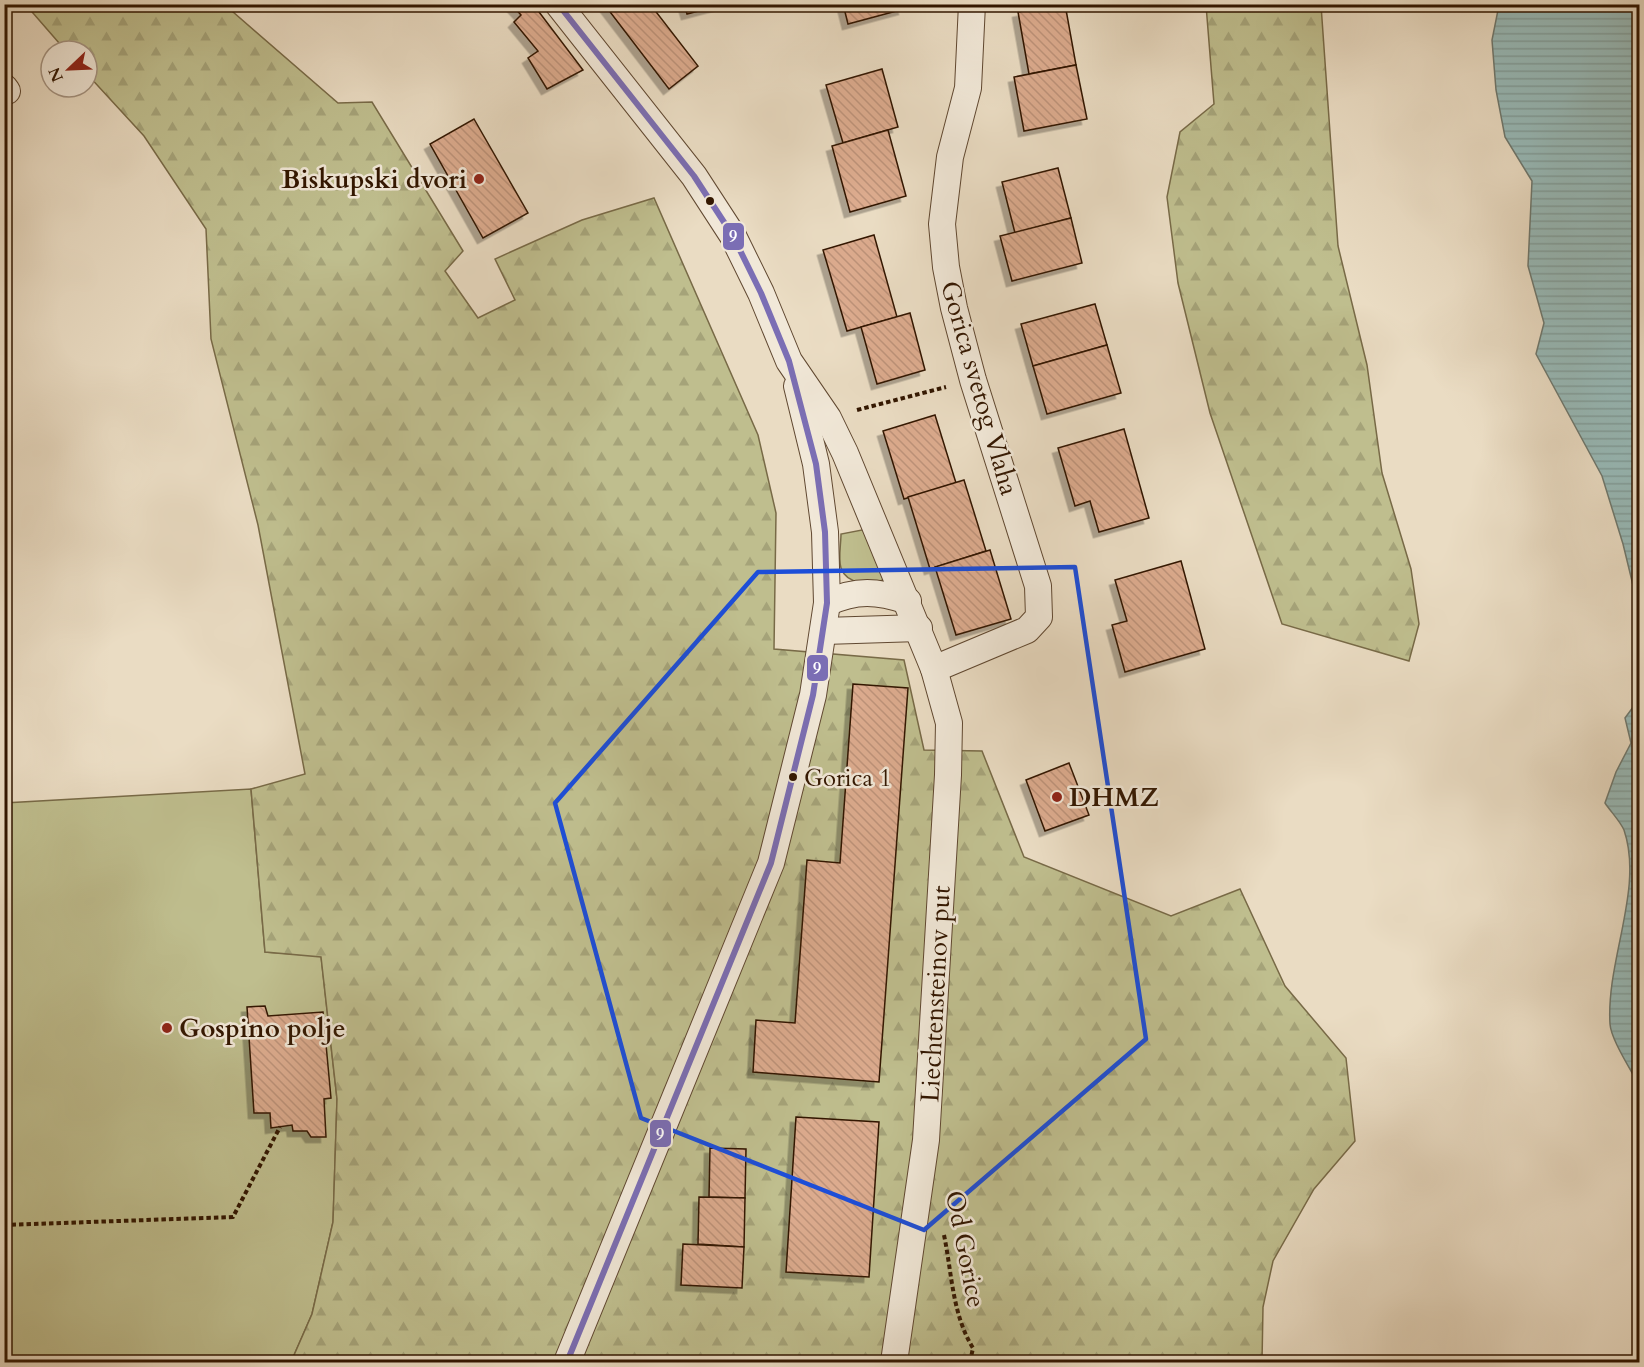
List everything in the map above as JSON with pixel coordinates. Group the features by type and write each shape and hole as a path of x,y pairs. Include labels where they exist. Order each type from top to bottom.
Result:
{"street":[{"name":"Liechtensteinov put","path":"558,4 694,176 720,216 761,293 789,361 828,418 850,463 919,628 934,669 949,723 948,775 926,1140 894,1362"},
{"name":"Gorica svetog Vlaha","path":"934,669 1027,630 1038,617 1038,586 973,380 946,267 942,224 950,157 968,88 972,4"},
{"path":"567,1362 771,863 813,695 827,603 825,531 816,464 789,361"},
{"path":"827,603 852,592 867,591 908,601"},
{"path":"824,631 919,628"}],"path":[{"path":"828,418 973,380"},
{"path":"4,1225 233,1217 280,1126"},
{"name":"Od Gorice","path":"943,1229 957,1311 963,1331 973,1348 970,1362"}],"highlighted area":[{"path":"1075,567 1146,1039 924,1230 641,1118 555,803 758,572"}],"green space":[{"path":"26,5 225,5 338,103 372,102 463,251 445,271 478,318 515,300 495,259 582,220 654,198 758,435 776,513 774,649 904,660 924,750 982,751 1024,857 1171,916 1240,889 1285,986 1346,1058 1355,1141 1314,1189 1273,1261 1263,1307 1262,1362 291,1362 312,1314 333,1222 337,1099 321,957 265,952 251,789 305,774 258,525 211,339 206,229 144,136 99,87 99,39 56,39"},
{"path":"1206,5 1321,5 1338,246 1367,365 1382,473 1411,569 1419,624 1409,661 1282,624 1210,413 1178,283 1167,197 1180,132 1214,104"},
{"path":"867,529 885,574 883,580 872,583 853,581 844,574 840,564 841,534"},
{"name":"Gospino polje","path":"251,789 265,952 321,956 337,1099 333,1222 312,1314 291,1362 5,1362 4,803"}],"water":[{"path":"1499,5 1639,5 1639,610 1623,544 1602,476 1536,354 1544,323 1528,266 1532,181 1505,137 1496,90 1492,40"},
{"path":"1639,699 1639,1086 1618,1047 1610,1024 1613,975 1630,876 1629,853 1624,830 1605,803 1616,772 1631,743 1625,718"}],"building":[{"path":"511,4 533,4 583,70 547,89 528,58 538,51 514,22 521,15"},
{"path":"604,4 650,4 698,66 669,89"},
{"path":"684,4 725,4 687,14"},
{"path":"843,4 902,4 904,9 848,24"},
{"path":"1065,4 1076,65 1029,74 1018,12"},
{"path":"1076,65 1087,119 1024,131 1014,77"},
{"path":"882,69 898,127 843,143 826,85"},
{"name":"Biskupski dvori","path":"474,119 528,213 483,238 430,144"},
{"path":"888,130 906,196 850,212 832,146"},
{"path":"1058,168 1071,218 1015,233 1002,182"},
{"path":"1071,218 1082,263 1012,281 1000,236"},
{"path":"874,235 897,317 847,331 823,250"},
{"path":"1095,304 1107,345 1033,366 1021,324"},
{"path":"910,313 925,370 877,384 861,327"},
{"path":"1107,345 1121,393 1047,414 1033,366"},
{"path":"935,415 956,483 904,499 883,431"},
{"path":"1124,429 1149,518 1099,532 1090,501 1075,506 1058,448"},
{"path":"964,480 986,551 930,569 908,497"},
{"path":"990,550 1011,619 956,635 935,567"},
{"path":"1181,561 1205,649 1125,672 1112,625 1127,621 1115,580"},
{"path":"853,684 908,688 879,1082 753,1072 756,1020 795,1023 807,860 840,863"},
{"name":"DHMZ","path":"1069,763 1089,815 1045,831 1026,780"},
{"path":"265,1006 268,1016 323,1012 331,1098 324,1099 326,1137 311,1137 307,1131 293,1131 292,1125 271,1128 270,1113 254,1113 247,1007"},
{"path":"796,1117 879,1122 869,1277 786,1272"},
{"path":"710,1148 746,1149 745,1198 709,1197"},
{"path":"699,1197 745,1198 744,1247 698,1244"},
{"path":"683,1244 744,1247 742,1288 681,1285"}],"transit line":[{"name":"9","path":"558,4 694,176 733,236 761,293 789,361 816,464 825,532 827,603 813,695 771,863 567,1362"}],"place":[{"name":"Biskupski dvori","path":"479,179"},
{"name":"Gorica 1","path":"793,777"},
{"name":"DHMZ","path":"1057,797"},
{"name":"Gospino polje","path":"167,1028"}]}
